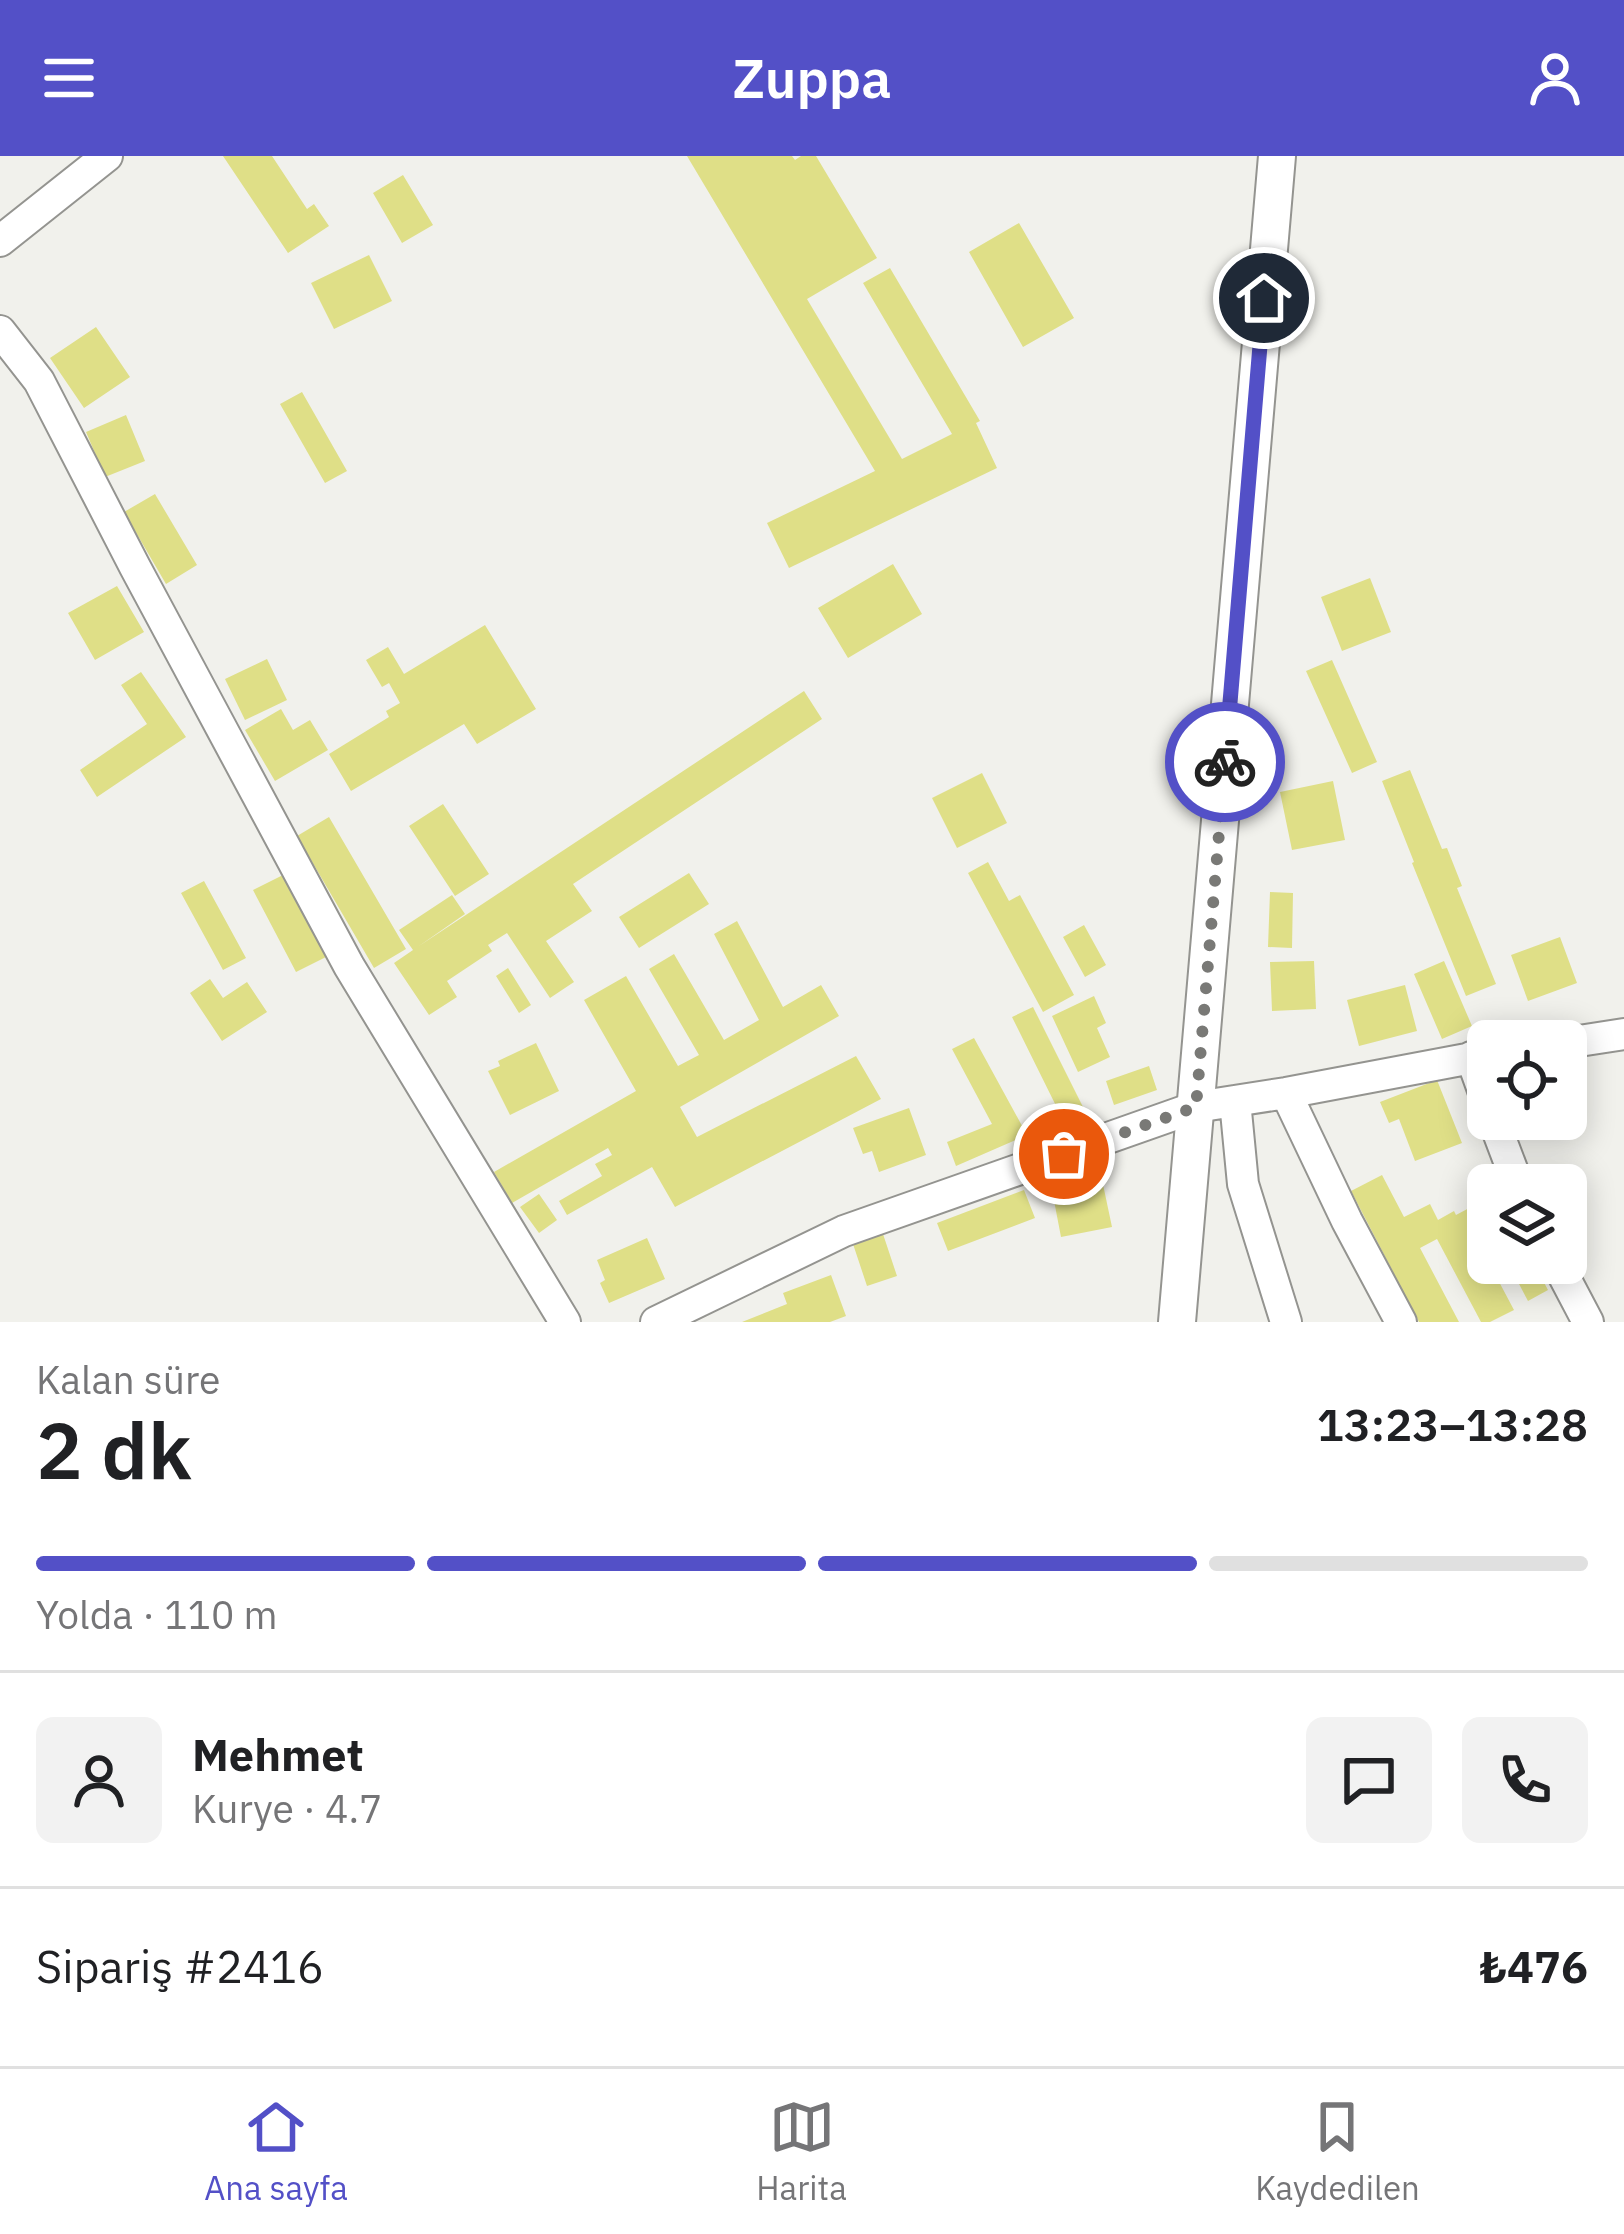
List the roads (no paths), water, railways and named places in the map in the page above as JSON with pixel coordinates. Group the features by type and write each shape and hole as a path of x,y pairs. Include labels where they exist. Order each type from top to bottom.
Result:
{"street":[{"path":"0,241 107,156"},
{"path":"1177,1322 1277,156"},
{"path":"0,331 39,381 349,966 565,1322"},
{"path":"1587,1039 1624,1034"},
{"path":"656,1322 844,1232 1196,1107 1467,1058"},
{"path":"1286,1094 1400,1322"},
{"path":"1235,1101 1244,1184 1286,1322"},
{"path":"1568,1284 1588,1322"}]}
